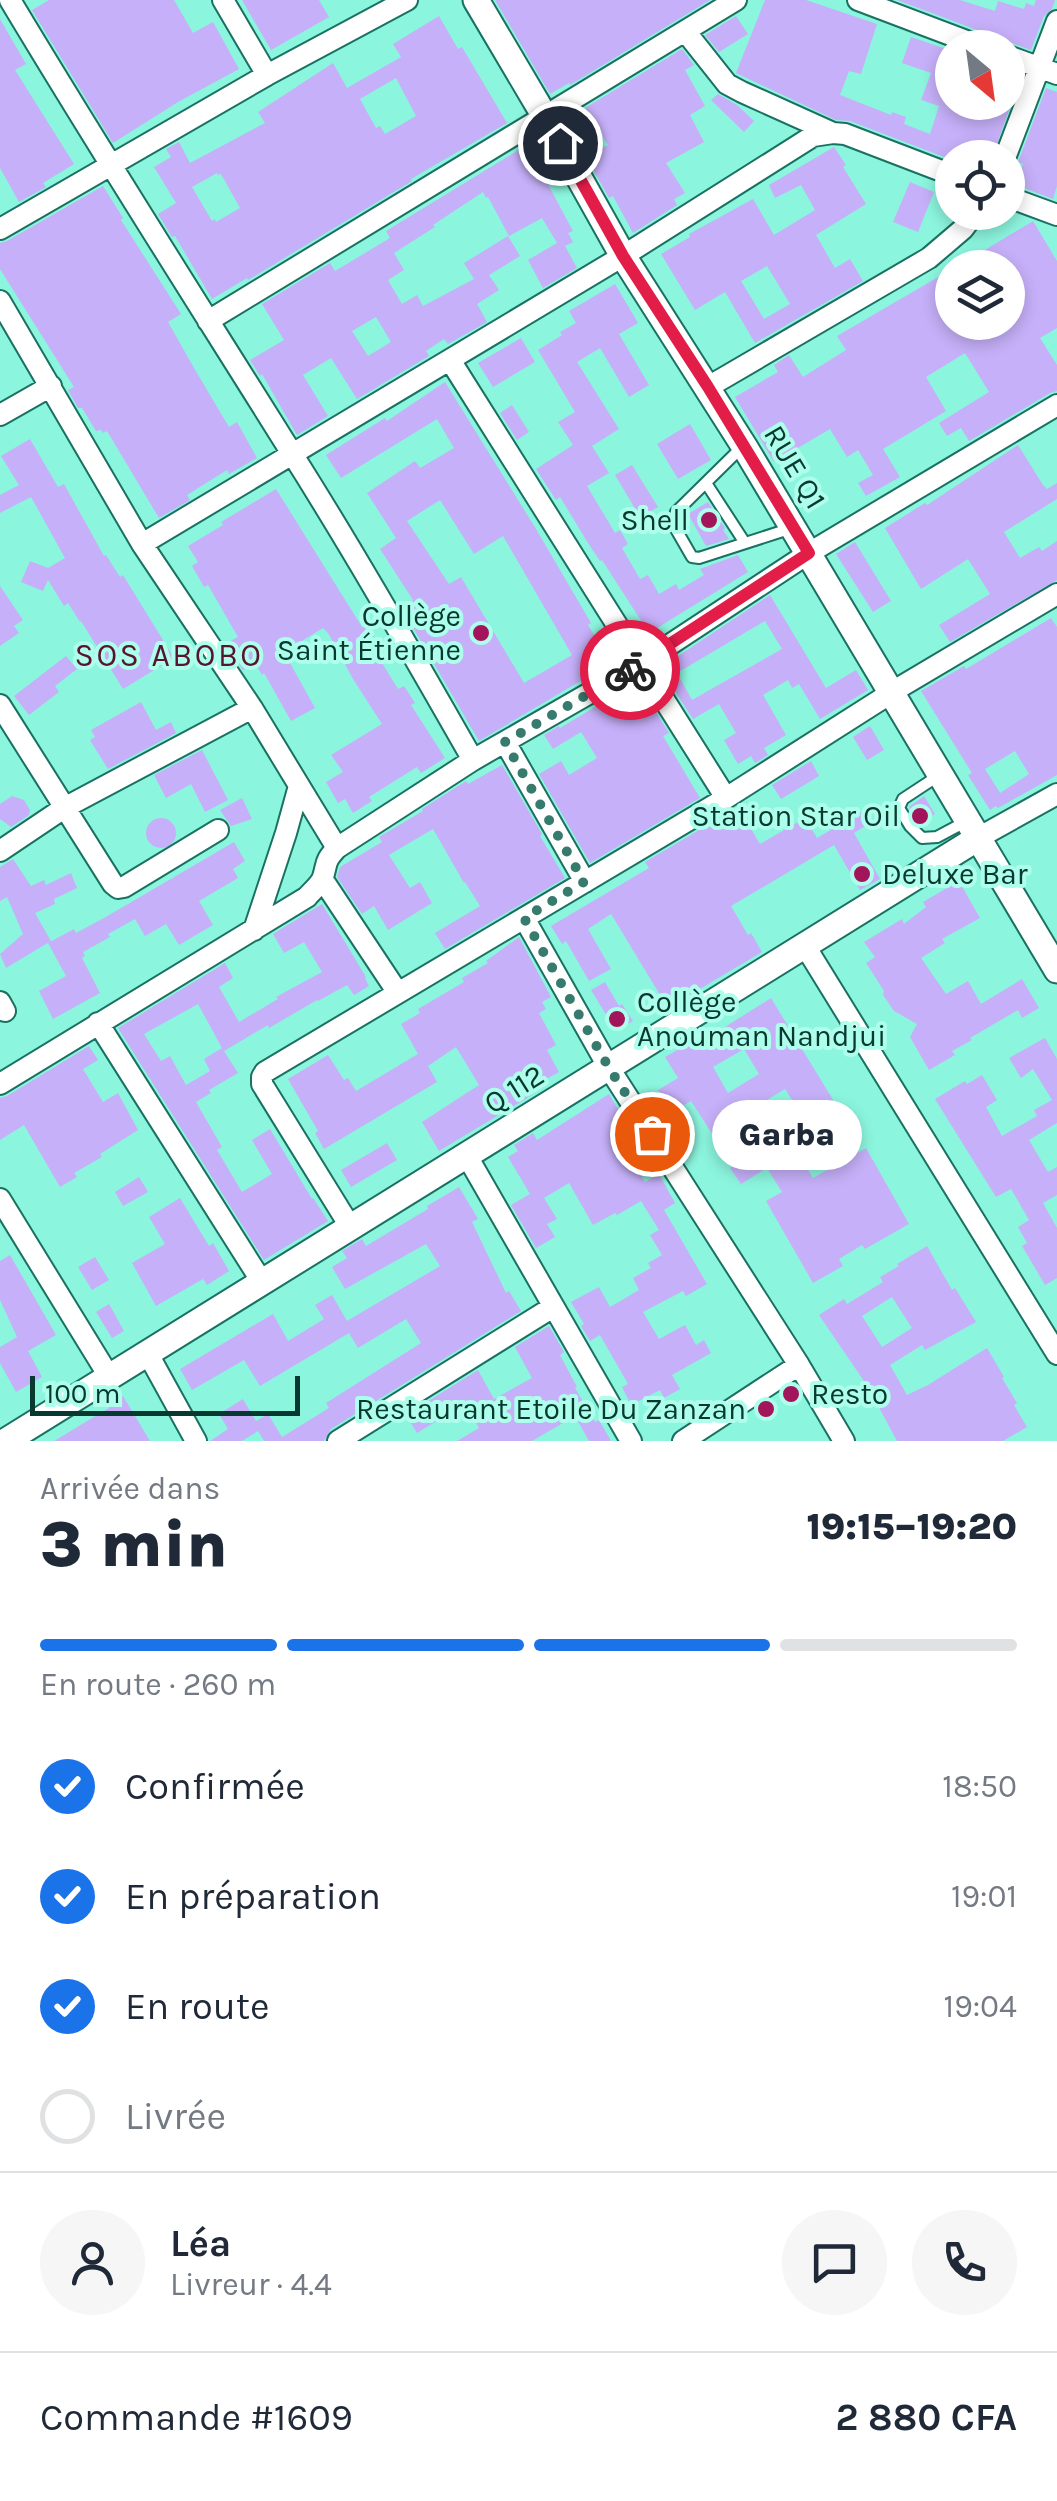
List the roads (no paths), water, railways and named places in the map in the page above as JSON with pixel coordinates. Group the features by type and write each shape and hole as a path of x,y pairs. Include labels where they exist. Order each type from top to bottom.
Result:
{"street":[{"path":"10,0 376,591 473,760"},
{"path":"224,0 267,75"},
{"path":"0,229 267,75 407,0"},
{"name":"RUE Q1","path":"476,0 623,256 744,446 1057,970"},
{"path":"208,322 736,0"},
{"path":"858,0 937,30"},
{"path":"1014,140 1048,71 1057,21"},
{"path":"685,30 727,84 833,132 935,168"},
{"path":"142,544 623,256 813,136 833,132"},
{"path":"1025,203 1057,215"},
{"path":"708,387 929,258 962,230"},
{"path":"0,301 142,544 252,708 337,848"},
{"path":"450,360 726,798"},
{"path":"0,416 51,386"},
{"path":"398,992 323,880 328,858 337,848 473,760 642,663 809,553 1057,405"},
{"path":"351,1228 262,1084 265,1072 726,798 1057,594"},
{"path":"0,705 118,888 218,830"},
{"path":"0,851 64,808 252,708"},
{"path":"505,742 584,882"},
{"path":"254,930 300,786"},
{"name":"Q 112","path":"6,1441 805,946 973,829 1057,794"},
{"path":"0,1084 254,930 307,896 323,880"},
{"path":"524,918 609,1068 800,1365 844,1441"},
{"path":"805,946 1057,1354"},
{"path":"98,1023 262,1282"},
{"path":"467,1156 631,1441"},
{"path":"0,1198 110,1378"},
{"path":"338,1441 552,1307"},
{"path":"148,1354 196,1441"},
{"path":"683,1441 800,1365"}],"lane":[{"path":"744,446 676,512 672,524 692,557 698,558 793,527"},
{"path":"706,482 745,543"},
{"path":"941,775 904,799 900,808 910,826 922,838 973,829"}],"place":[{"name":"Shell","path":"709,520"},
{"name":"Collège Saint Étienne","path":"481,633"},
{"name":"Station Star Oil","path":"920,816"},
{"name":"Deluxe Bar","path":"862,874"},
{"name":"Collège Anouman Nandjui","path":"617,1019"},
{"name":"Garba","path":"652,1134"},
{"name":"Resto","path":"791,1394"},
{"name":"Restaurant Etoile Du Zanzan","path":"766,1409"}],"district":[{"name":"SOS ABOBO","path":"169,655"}]}
